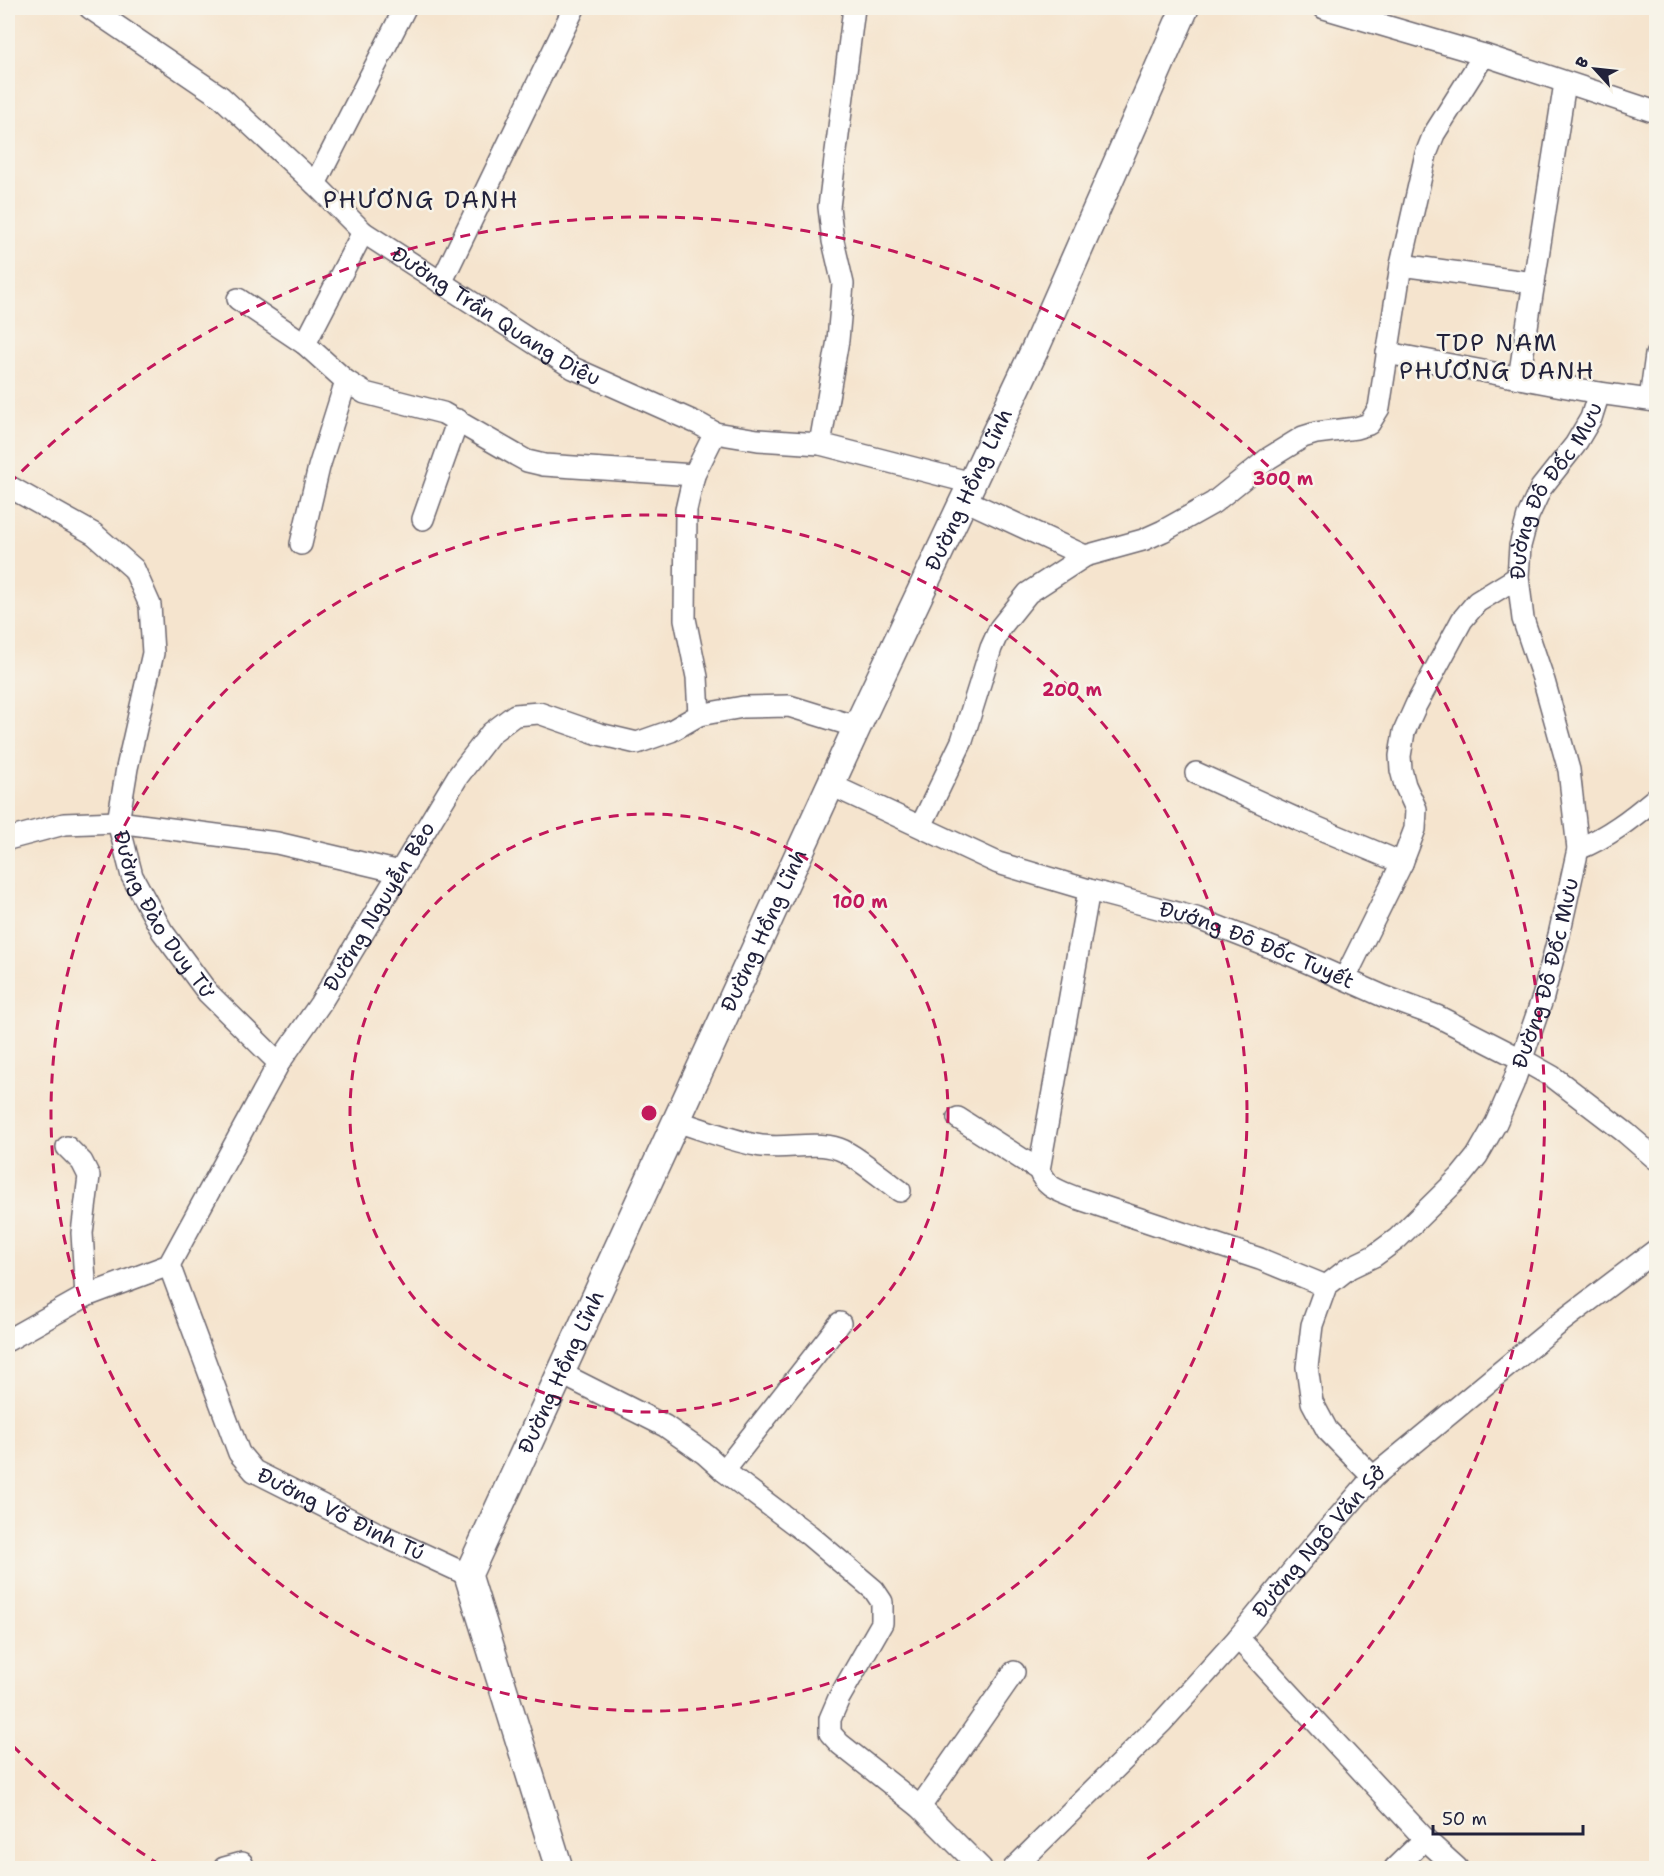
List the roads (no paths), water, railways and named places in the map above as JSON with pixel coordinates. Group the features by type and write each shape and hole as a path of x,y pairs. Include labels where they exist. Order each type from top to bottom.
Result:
{"street":[{"name":"Đường Trần Quang Diệu","path":"90,8 220,97 315,184 363,232 573,368 699,424 715,434 758,440 820,444 968,491 1085,556"},
{"path":"315,184 405,8"},
{"path":"441,283 574,8"},
{"path":"820,444 838,340 843,284 833,241 829,207 854,8"},
{"name":"Đường Hồng Lĩnh","path":"468,1575 857,727 1036,347 1185,8"},
{"path":"1324,8 1484,55 1565,83 1654,106"},
{"path":"921,826 963,741 991,648 1000,628 1028,593 1085,556 1143,540 1213,503 1269,458 1304,437 1369,424 1379,408 1401,265 1426,154 1434,134 1484,55"},
{"path":"1519,378 1565,83"},
{"path":"305,344 363,232"},
{"path":"1401,265 1534,283"},
{"path":"238,299 305,344 357,389 375,397 430,408 458,420 516,455 536,463 694,475"},
{"path":"1387,353 1653,401 1656,355"},
{"path":"301,544 319,467 346,381"},
{"name":"Đường Đô Đốc Mưu","path":"1326,1286 1397,1239 1460,1177 1477,1156 1496,1123 1513,1084 1543,996 1578,849 1569,770 1544,681 1523,619 1518,577 1520,546 1528,516 1541,488 1575,445 1586,427 1599,393"},
{"path":"423,519 458,420"},
{"path":"699,715 697,677 685,619 686,510 694,475 715,434"},
{"name":"Đường Đào Duy Từ","path":"8,486 94,534 134,569 150,605 153,653 127,768 118,822 132,876 162,931 208,993 279,1063"},
{"path":"1345,978 1402,863 1415,829 1416,810 1401,770 1400,756 1404,732 1462,620 1477,602 1518,577"},
{"name":"Đường Nguyễn Bèo","path":"169,1265 279,1063 320,1004 458,776 491,732 515,715 539,713 599,734 637,743 671,731 699,715 743,707 789,706 857,727"},
{"path":"1196,773 1299,820 1402,863"},
{"name":"Đướng Đô Đốc Tuyết","path":"831,785 998,863 1196,918 1345,978 1383,996 1437,1016 1552,1077 1656,1159"},
{"path":"1578,849 1599,840 1656,798"},
{"path":"8,839 64,824 118,822 277,843 400,872"},
{"path":"1089,890 1040,1170 1043,1181 1052,1188 1260,1259 1326,1286 1312,1325 1307,1367 1312,1401 1328,1430 1373,1477"},
{"path":"958,1118 1040,1170"},
{"path":"676,1121 756,1145 820,1146 842,1150 900,1191"},
{"path":"67,1147 82,1162 89,1176 82,1233 86,1296"},
{"name":"Đường Ngô Văn Sở","path":"1014,1869 1162,1722 1238,1638 1373,1477 1561,1322 1656,1250"},
{"path":"8,1340 86,1296 169,1265"},
{"name":"Đường Võ Đình Tú","path":"169,1265 238,1453 254,1472 468,1575"},
{"path":"724,1472 840,1323"},
{"path":"560,1373 665,1426 705,1454 724,1472 817,1542 874,1590 882,1602 882,1623 839,1698 830,1719 830,1733 840,1744 920,1807 981,1869"},
{"path":"468,1575 559,1869"},
{"path":"1238,1638 1425,1839 1457,1869"},
{"path":"920,1807 1014,1672"},
{"path":"1395,1869 1425,1839"}],"district":[{"name":"PHƯƠNG DANH","path":"421,200"},
{"name":"TDP NAM PHƯƠNG DANH","path":"1497,357"}]}
